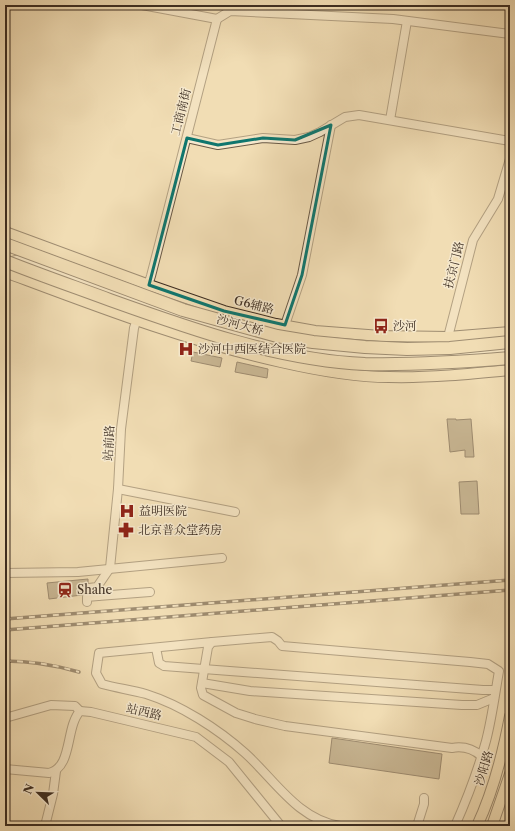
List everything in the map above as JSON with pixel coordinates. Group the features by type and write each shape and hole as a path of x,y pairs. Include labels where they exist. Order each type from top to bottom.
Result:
{"highway":[{"name":"沙河大桥","path":"5,244 183,310 277,336 365,348 407,350 450,348 510,342"},
{"name":"沙河大桥","path":"5,262 214,335 275,351 311,358 364,364 450,363 510,358"}],"main road":[{"name":"G6辅路","path":"5,232 224,311 315,331 381,336 448,337 510,332"},
{"path":"5,272 137,321 214,345 258,357 309,368 388,377 448,375 510,370"},
{"name":"沙阳路","path":"477,826 505,743 510,716"},
{"path":"492,826 510,774"}],"street":[{"path":"142,5 217,19 230,11 407,21 510,34"},
{"name":"工商南街","path":"143,303 149,285 217,19"},
{"path":"390,120 407,21"},
{"path":"186,138 218,145 263,138 294,140 308,137 345,117 359,115 510,140"},
{"path":"285,325 302,275 331,125"},
{"name":"扶京门路","path":"448,337 473,240 498,199 510,159"},
{"path":"5,262 19,259 219,328 312,350 406,357 510,353"},
{"name":"站前路","path":"110,568 118,489 121,429 133,337 143,303"},
{"path":"118,489 235,512"},
{"path":"5,573 78,572 222,558"},
{"path":"98,596 93,588 110,568"},
{"path":"87,602 87,597 150,592"},
{"path":"340,826 308,814 286,795 244,753 189,713 164,700 102,684 97,676 96,667 99,653 272,637 282,646 488,664 498,671 486,741 464,807 455,826"},
{"path":"212,642 208,647 204,668 201,688 203,695 236,713 285,726 452,748 460,747 474,751 481,756"},
{"path":"156,648 159,663 164,666 484,690 495,694"},
{"path":"202,683 250,691 462,706 477,705 495,694"},
{"name":"站西路","path":"5,718 51,705 75,706 80,711 91,712 196,737 229,762 281,826"},
{"path":"5,769 49,773 56,771 62,765 74,717 80,711"},
{"path":"45,826 53,794 56,771"},
{"path":"417,826 424,804 424,798"}],"highlighted area":[{"path":"331,125 302,275 285,325 224,311 149,285 187,138 218,145 263,138 295,140"}],"building":[{"path":"193,352 222,358 220,367 191,361"},
{"path":"237,362 268,369 267,378 235,372"},
{"path":"447,419 471,419 474,457 465,457 465,450 450,452"},
{"path":"477,481 479,514 461,514 459,482"},
{"path":"88,579 88,583 84,586 85,592 82,595 49,599 47,583"},
{"path":"332,738 442,754 439,779 329,763"}],"railway":[{"path":"5,619 510,580"},
{"path":"5,630 510,590"},
{"path":"5,661 43,664 79,672"}],"place":[{"name":"沙河","path":"381,326"},
{"name":"沙河中西医结合医院","path":"186,349"},
{"name":"益明医院","path":"127,511"},
{"name":"北京普众堂药房","path":"126,530"},
{"name":"Shahe","path":"65,590"}]}
